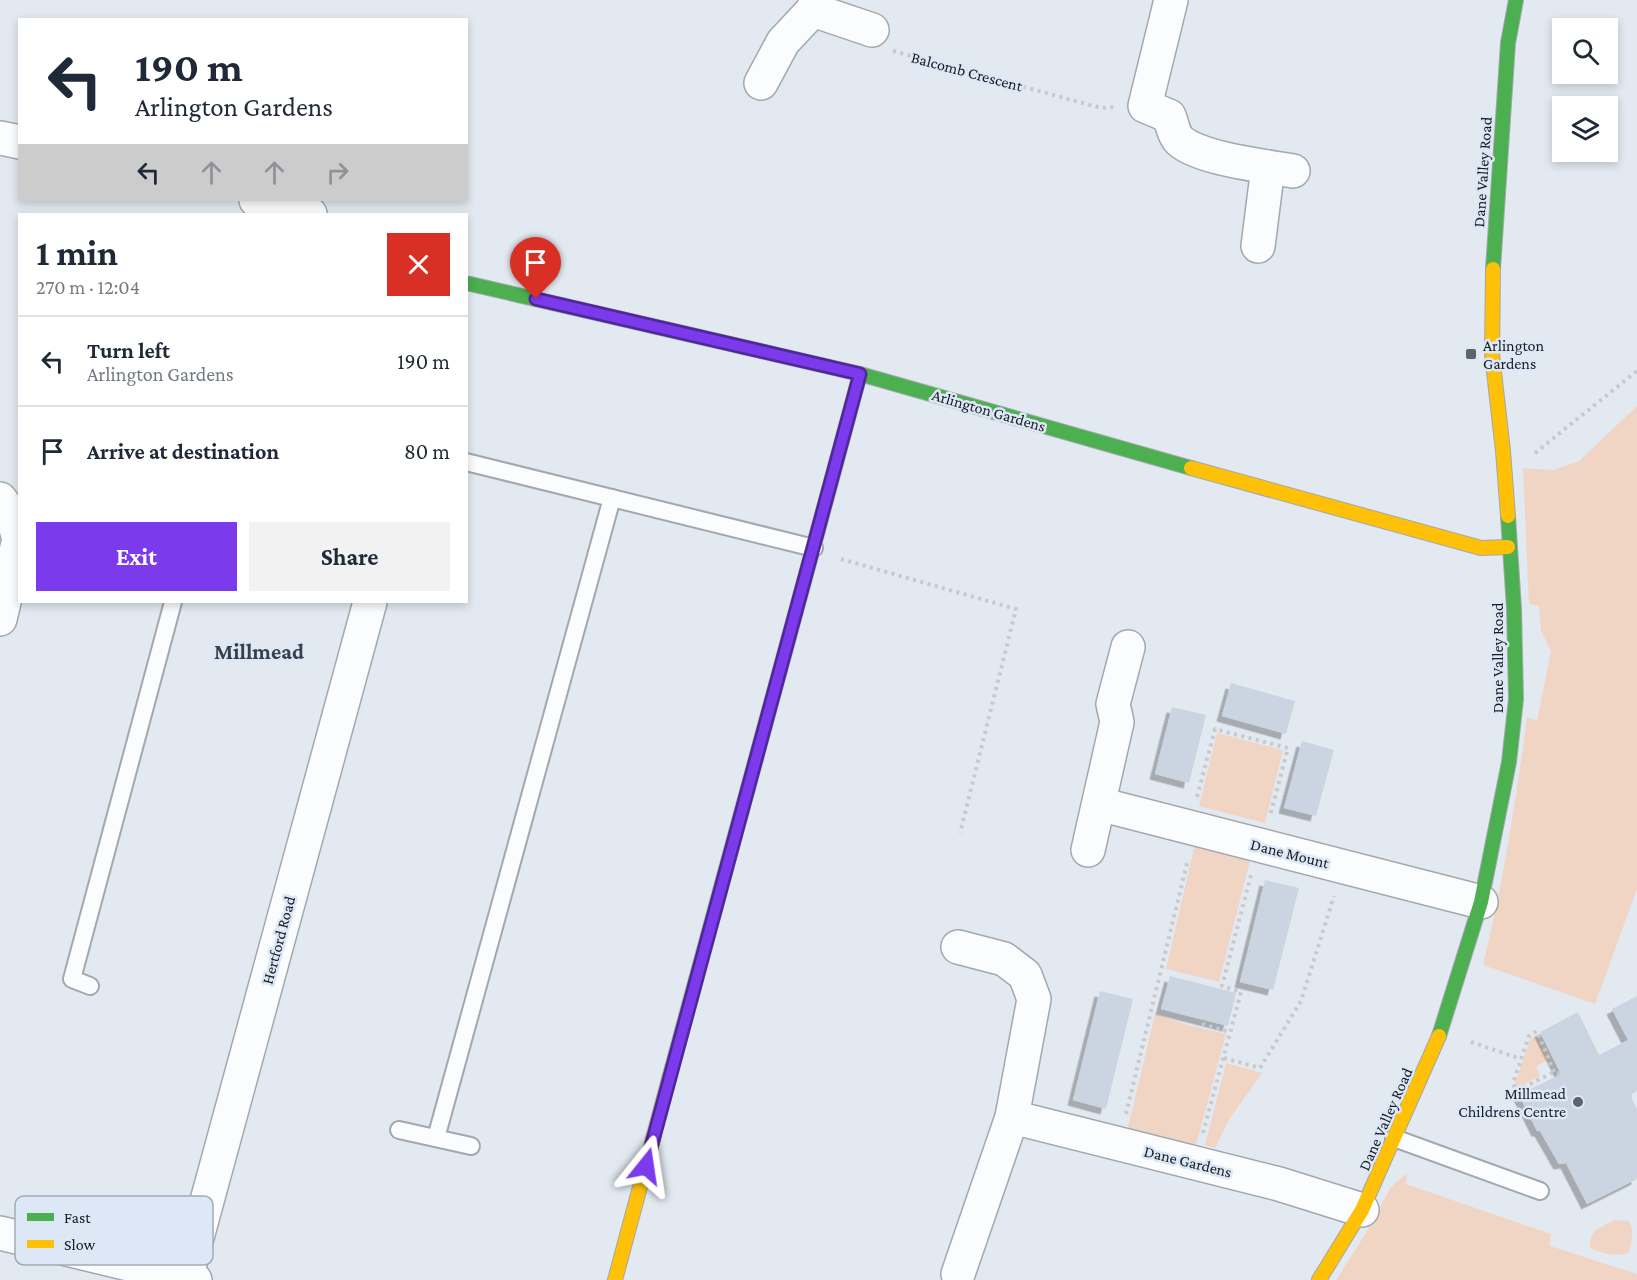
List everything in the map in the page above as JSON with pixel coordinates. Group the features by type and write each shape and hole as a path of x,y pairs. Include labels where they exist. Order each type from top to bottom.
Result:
{"street":[{"path":"1171,0 1157,111 1179,140 1200,152 1280,169 1258,246"},
{"name":"Dane Valley Road","path":"1319,1280 1362,1210 1441,1032 1481,902 1509,762 1516,699 1514,609 1503,451 1492,354 1493,265 1508,43 1516,0"},
{"path":"760,83 783,42 814,5 872,30"},
{"path":"0,138 18,142"},
{"path":"260,201 308,213"},
{"name":"Arlington Gardens","path":"468,283 860,374 1481,548 1508,547"},
{"path":"615,1280 860,374"},
{"path":"0,499 12,515 18,536"},
{"path":"0,619 18,543"},
{"name":"Hertford Road","path":"213,1196 370,603"},
{"path":"1088,849 1117,722 1113,704 1128,647"},
{"name":"Dane Mount","path":"1099,804 1481,902"},
{"path":"958,947 1004,959 1025,975 1034,999 1012,1117 958,1274"},
{"name":"Dane Gardens","path":"1012,1117 1279,1184 1362,1210"},
{"path":"0,1233 15,1237"},
{"path":"133,1265 191,1279"}],"lane":[{"path":"468,462 813,549"},
{"path":"436,1138 612,498"},
{"path":"90,986 72,979 173,603"},
{"path":"399,1130 471,1146"},
{"path":"1394,1138 1540,1191"}],"path":[{"name":"Balcomb Crescent","path":"872,30 884,49 1101,108 1157,111"},
{"path":"1503,451 1536,453 1637,371"},
{"path":"813,549 1016,609 960,833"},
{"path":"1118,1144 1162,970 1215,729 1288,748 1268,823 1259,845 1222,986 1241,992 1194,1163"},
{"path":"1224,1058 1260,1068 1301,1001 1344,867"},
{"path":"1202,1024 1230,1032"},
{"path":"1554,1072 1537,1031 1529,1036 1513,1083 1516,1091 1554,1072 1561,1074"},
{"path":"1441,1032 1521,1059"}],"shaded area":[{"path":"1637,406 1637,889 1595,1004 1483,965 1508,842 1527,717 1537,721 1551,651 1541,631 1539,606 1529,604 1523,468 1554,470 1579,461"},
{"path":"1217,733 1283,750 1265,823 1199,806"},
{"path":"1195,844 1251,857 1219,982 1166,969"},
{"path":"1155,1014 1226,1034 1196,1145 1128,1128"},
{"path":"1536,1035 1548,1060 1536,1066 1540,1076 1517,1087 1515,1083 1531,1038"},
{"path":"1226,1063 1262,1073 1228,1121 1215,1148 1205,1145"},
{"path":"1407,1173 1406,1184 1551,1234 1550,1246 1637,1274 1637,1280 1336,1280 1391,1187"},
{"path":"1615,1220 1629,1221 1631,1225 1632,1237 1628,1253 1609,1254 1590,1247 1594,1233 1600,1227"}],"building":[{"path":"1231,683 1295,701 1286,734 1222,716"},
{"path":"1172,707 1206,715 1189,783 1155,774"},
{"path":"1302,741 1334,750 1316,816 1284,808"},
{"path":"1265,880 1299,888 1273,990 1240,982"},
{"path":"1170,976 1236,993 1228,1026 1161,1009"},
{"path":"1100,991 1133,999 1106,1109 1073,1100"},
{"name":"Millmead Childrens Centre","path":"1637,996 1637,1091 1630,1095 1637,1109 1637,1179 1587,1204 1566,1163 1559,1164 1540,1131 1537,1131 1519,1095 1561,1074 1540,1032 1578,1012 1599,1055 1628,1040 1612,1009"}],"traffic: fast":[{"path":"1493,269 1508,43 1516,0"},
{"path":"468,283 860,374 1191,468"},
{"path":"1439,1036 1481,902 1509,762 1516,699 1514,609 1508,516"},
{"path":"669,1079 818,530"}],"traffic: slow":[{"path":"1493,269 1492,354 1508,516"},
{"path":"818,530 860,374"},
{"path":"1191,468 1481,548 1508,547"},
{"path":"1319,1280 1362,1210 1439,1036"},
{"path":"615,1280 669,1079"}],"place":[{"name":"Arlington Gardens","path":"1471,354"},
{"name":"Millmead Childrens Centre","path":"1578,1102"}],"district":[{"name":"Millmead","path":"259,651"}],"route":[{"path":"536,299 860,374 646,1166"}]}
